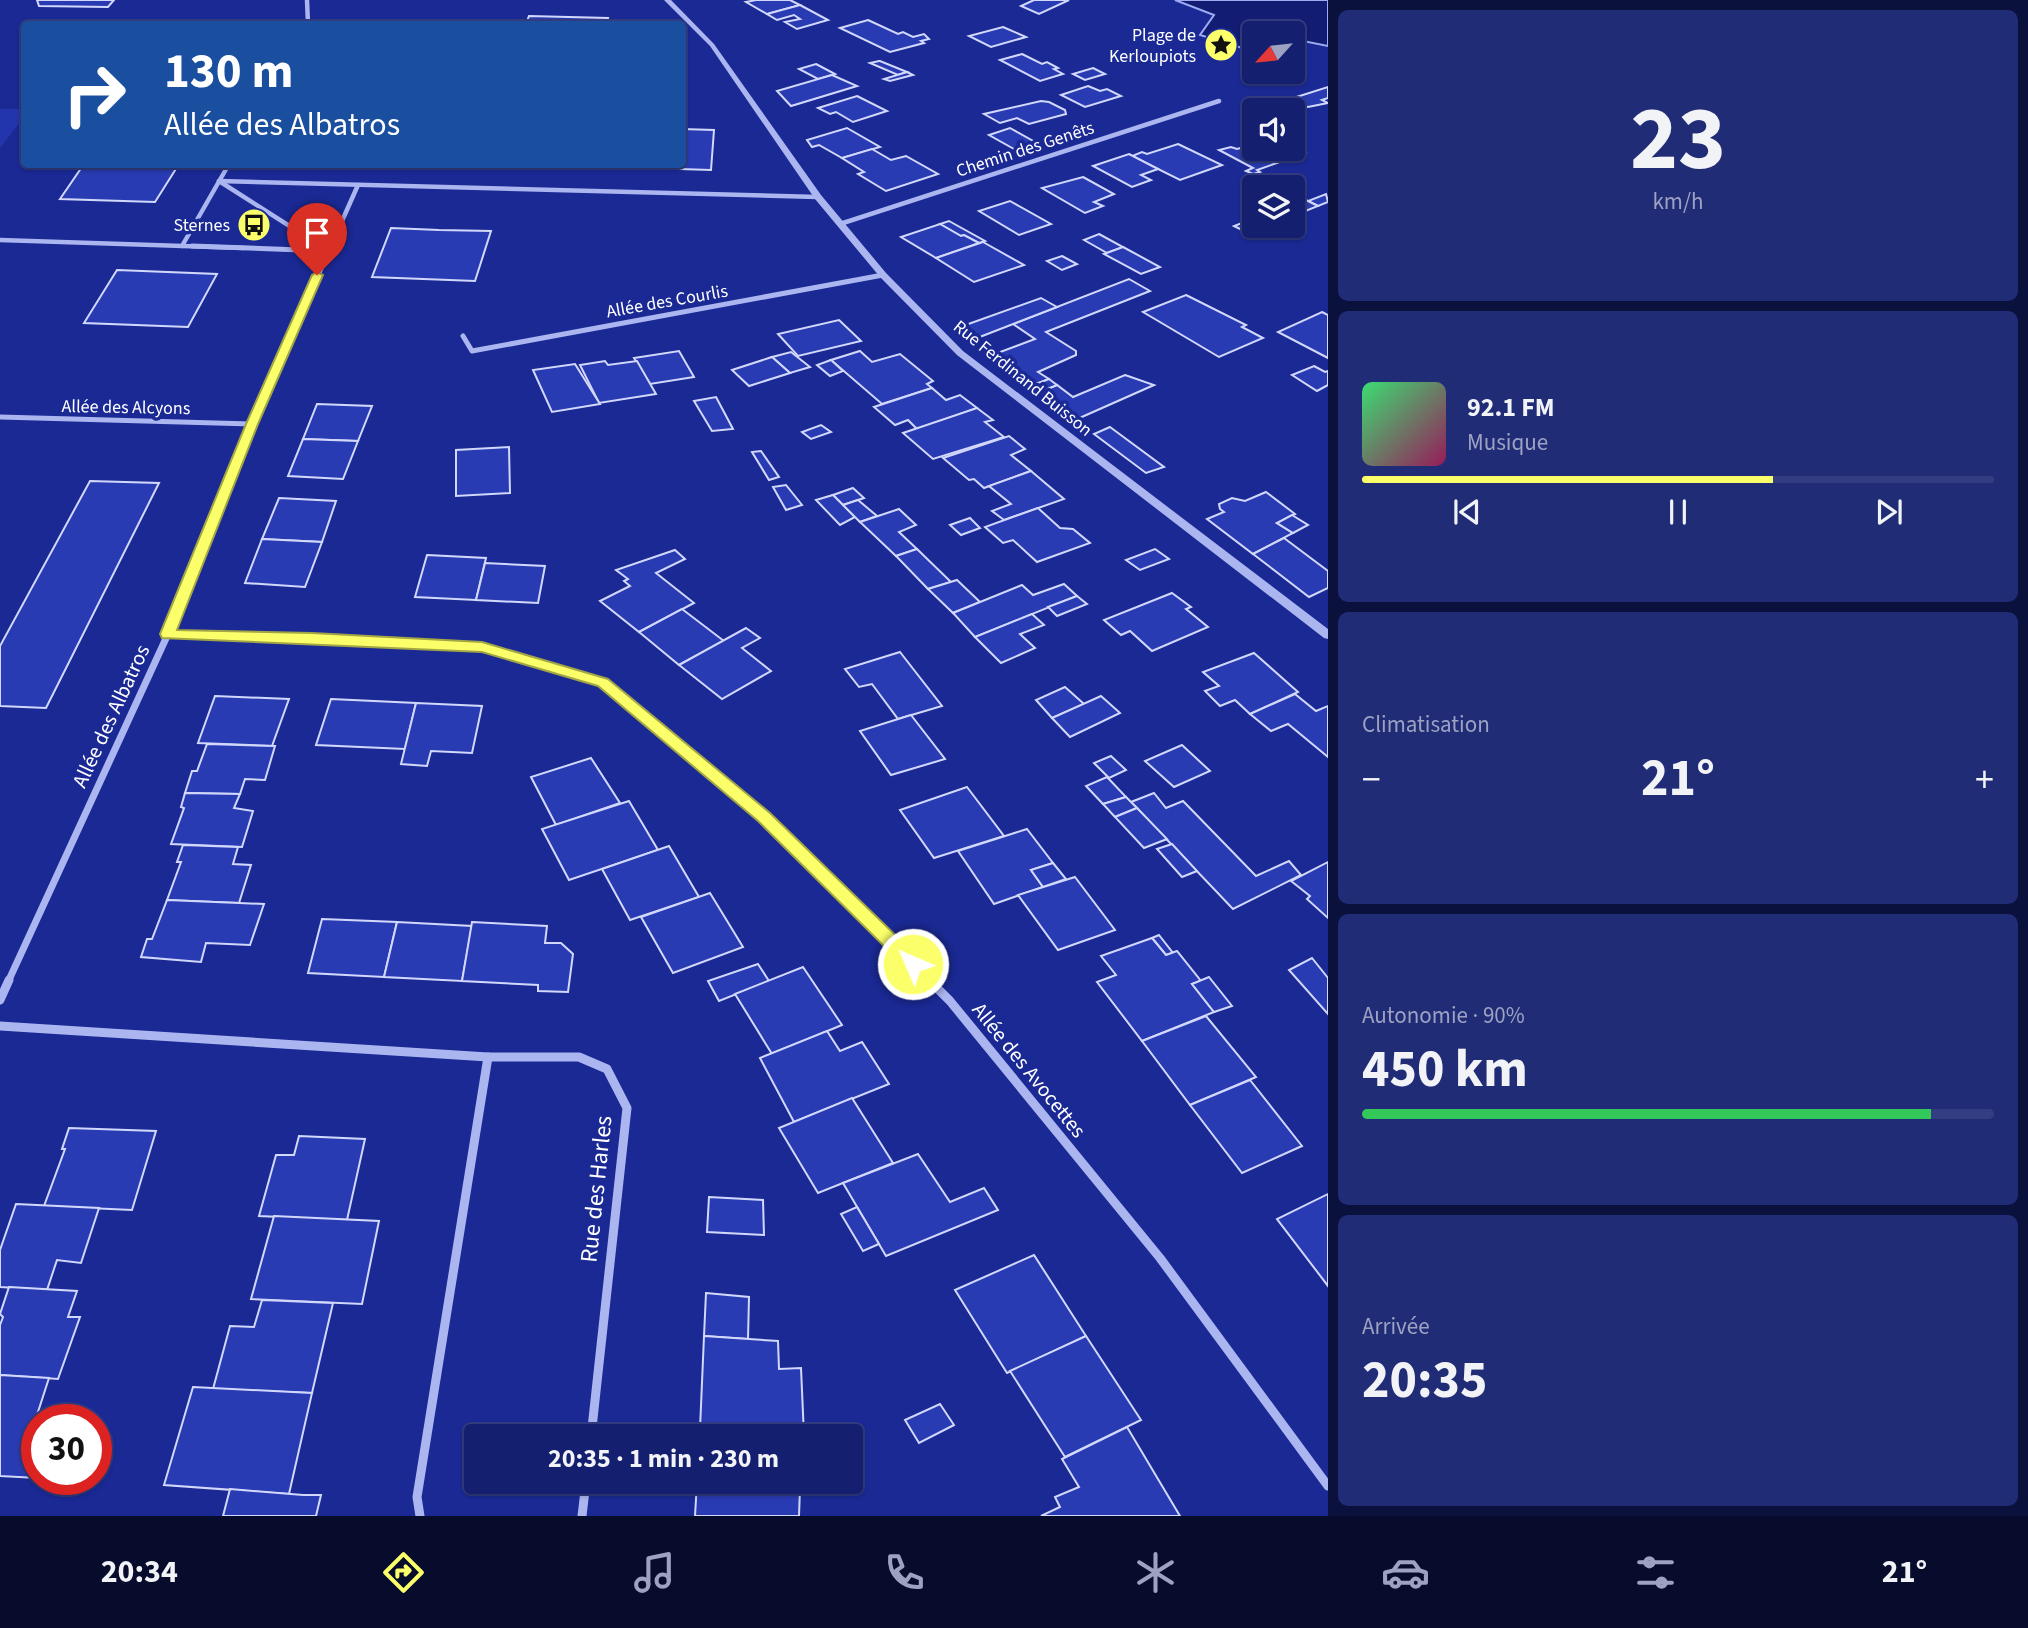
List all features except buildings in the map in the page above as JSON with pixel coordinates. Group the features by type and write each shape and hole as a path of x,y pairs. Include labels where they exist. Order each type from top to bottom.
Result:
{"street":[{"path":"307,0 308,21"},
{"name":"Rue Ferdinand Buisson","path":"667,0 712,45 818,197 840,224 883,275 960,353 1328,635"},
{"name":"Chemin des Genêts","path":"840,224 1219,101"},
{"path":"182,246 227,168"},
{"path":"219,181 818,197"},
{"path":"219,181 328,251"},
{"name":"Allée des Albatros","path":"0,1000 167,634 252,424 358,185"},
{"path":"0,240 328,251"},
{"name":"Allée des Courlis","path":"463,336 472,351 883,275"},
{"name":"Allée des Alcyons","path":"0,417 252,424"},
{"name":"Allée des Avocettes","path":"167,634 312,637 482,647 603,682 764,817 950,1001 1160,1258 1328,1486"},
{"name":"Rue des Harles","path":"0,1026 488,1057 579,1057 607,1069 627,1108 592,1424"},
{"path":"420,1516 416,1497 488,1057"},
{"path":"582,1516 585,1494"}],"shaded area":[{"path":"1175,0 1328,0 1328,46 1306,42 1306,21 1242,21 1242,48 1200,35 1214,15"},
{"path":"0,109 21,109 21,121 0,148"}],"place":[{"name":"Plage de Kerloupiots","path":"1221,45"},
{"name":"Sternes","path":"254,225"}],"route":[{"path":"317,275 252,424 167,634 312,637 482,647 603,682 764,817 913,964"}]}
